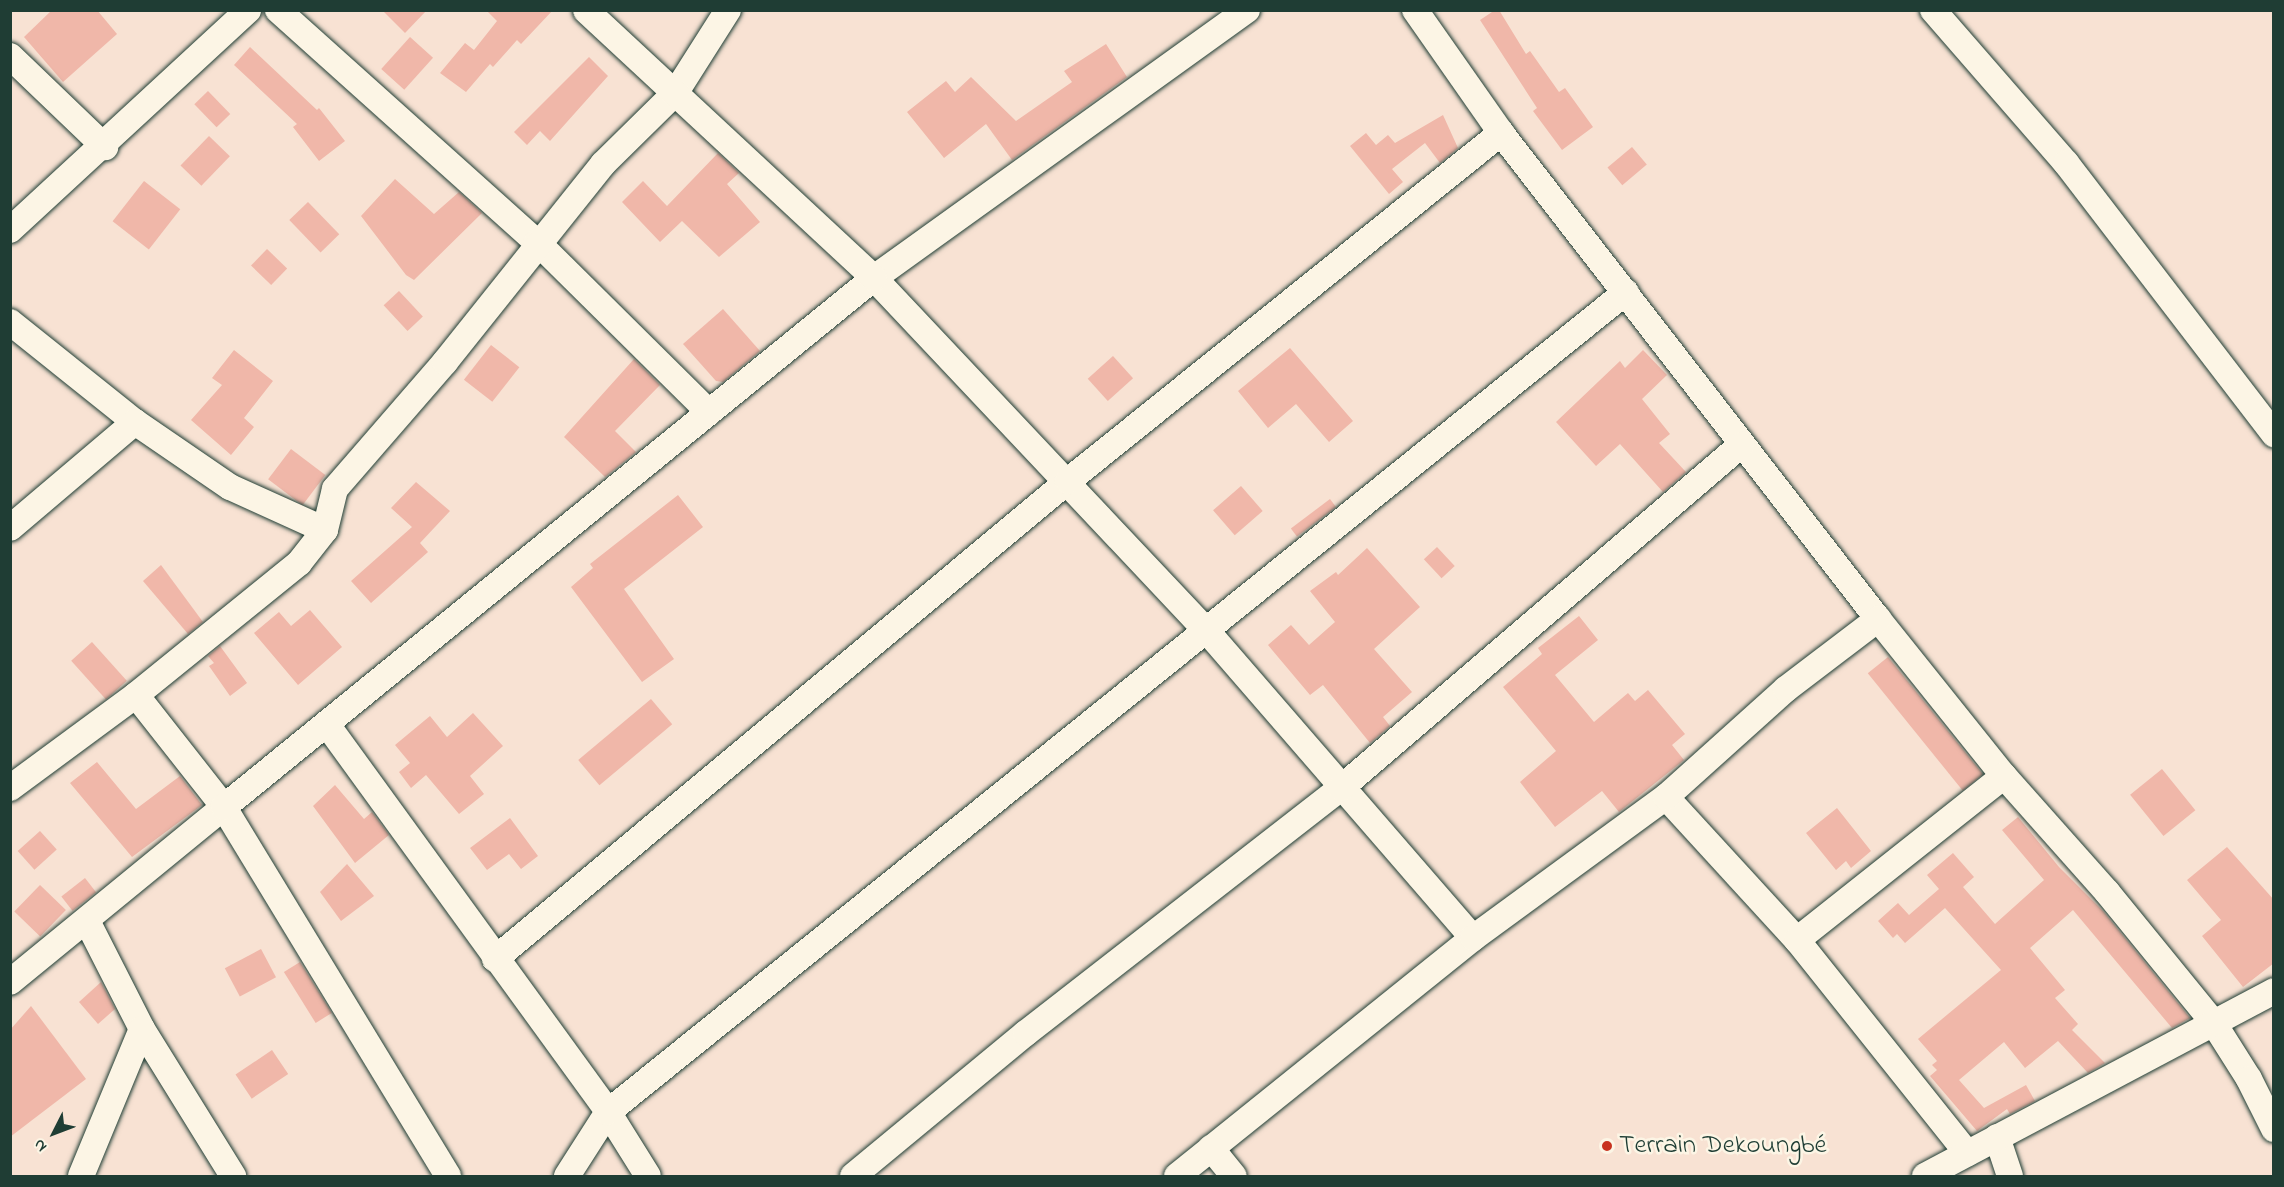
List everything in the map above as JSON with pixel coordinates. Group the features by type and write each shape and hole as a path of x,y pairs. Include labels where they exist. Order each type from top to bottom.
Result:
{"street":[{"path":"10,230 105,147 248,10"},
{"path":"278,10 537,242 709,412"},
{"path":"586,10 874,278 1068,481 1207,631 1473,938"},
{"path":"10,788 136,695 299,563 326,530 335,489 445,362 537,242 603,164 676,92 728,10"},
{"path":"10,982 224,807 328,726 874,278 1247,10"},
{"path":"1415,10 1501,133 1878,619 2004,776 2107,892 2213,1022 2249,1079 2274,1129"},
{"path":"1933,10 2066,163 2274,434"},
{"path":"10,56 105,147"},
{"path":"495,960 1068,481 1501,133"},
{"path":"567,1176 608,1112 1626,292"},
{"path":"10,322 135,422 230,487 326,530"},
{"path":"10,528 135,422"},
{"path":"853,1176 1026,1033 1341,788 1741,445"},
{"path":"1177,1176 1473,938 1666,797 1786,688 1878,619"},
{"path":"136,695 224,807 448,1176"},
{"path":"328,726 495,960 608,1112 648,1176"},
{"path":"1797,940 2004,776"},
{"path":"1666,797 1797,940 1967,1153"},
{"path":"87,921 142,1029 233,1176"},
{"path":"1924,1176 2274,991"},
{"path":"81,1176 142,1029"},
{"path":"1997,1137 2010,1176"},
{"path":"1211,1148 1234,1176"}],"building":[{"path":"52,10 97,10 117,34 63,82 24,37"},
{"path":"382,10 427,10 405,33"},
{"path":"486,10 553,10 521,44 517,40 493,67 490,64 466,92 440,73 465,43 474,50 497,21"},
{"path":"1495,10 1499,10 1526,54 1530,51 1559,92 1565,88 1593,127 1562,150 1533,111 1537,108 1480,20"},
{"path":"410,37 433,58 404,90 381,69"},
{"path":"1106,44 1127,77 1012,160 986,124 944,158 907,112 946,81 955,92 971,77 1016,121 1072,82 1064,71"},
{"path":"250,47 317,110 319,108 345,141 319,161 293,127 297,124 234,65"},
{"path":"589,57 608,76 550,141 540,131 527,145 514,132"},
{"path":"208,91 230,114 217,127 194,104"},
{"path":"1443,115 1458,148 1440,163 1425,143 1392,169 1403,182 1389,194 1350,146 1366,133 1376,145 1388,135 1395,143"},
{"path":"209,136 230,156 201,186 181,165"},
{"path":"1632,147 1647,165 1622,185 1607,168"},
{"path":"718,153 739,173 727,184 760,222 719,257 682,221 660,242 622,202 643,181 667,206"},
{"path":"395,179 434,214 459,192 482,213 414,280 406,275 361,216"},
{"path":"144,181 180,209 149,250 113,221"},
{"path":"308,202 339,234 321,252 289,220"},
{"path":"267,249 287,268 271,285 251,266"},
{"path":"399,291 423,317 408,331 384,305"},
{"path":"723,309 760,351 723,382 716,381 683,344"},
{"path":"491,345 519,367 492,402 464,380"},
{"path":"1290,348 1353,421 1329,442 1296,404 1268,428 1238,391"},
{"path":"234,350 273,381 244,418 254,427 231,455 191,420 222,385 212,378"},
{"path":"1643,350 1667,375 1642,399 1670,434 1659,443 1686,472 1663,492 1620,444 1596,466 1556,422 1620,361 1625,368"},
{"path":"1113,356 1133,378 1108,401 1088,379"},
{"path":"634,359 660,385 615,431 636,452 605,477 564,437"},
{"path":"291,449 325,475 302,505 268,479"},
{"path":"416,482 450,511 420,543 428,552 371,603 351,581 412,527 391,508"},
{"path":"1241,486 1263,511 1235,535 1213,510"},
{"path":"678,495 703,527 624,589 674,659 642,682 571,587 593,568 590,564"},
{"path":"1330,499 1336,507 1297,536 1291,528"},
{"path":"1437,547 1455,566 1442,578 1424,559"},
{"path":"1367,548 1420,607 1374,649 1412,692 1383,717 1390,726 1370,743 1323,685 1310,695 1268,645 1291,625 1309,645 1335,622 1310,591 1336,572 1338,575"},
{"path":"161,565 203,622 188,634 143,581"},
{"path":"310,610 342,647 298,685 254,633 279,612 291,626"},
{"path":"1579,616 1598,640 1555,675 1594,722 1628,693 1635,701 1648,690 1685,734 1672,745 1684,760 1619,812 1602,791 1555,827 1520,782 1556,751 1503,687 1542,654 1538,648"},
{"path":"92,642 127,681 106,699 71,661"},
{"path":"220,646 247,683 230,696 209,666 214,663 208,656"},
{"path":"1888,657 1983,774 1963,791 1868,673"},
{"path":"651,699 672,724 599,785 578,760"},
{"path":"473,713 503,746 470,776 484,794 459,814 426,775 411,788 399,772 410,763 395,745 430,716 447,737"},
{"path":"97,762 136,809 180,776 202,805 132,857 70,783"},
{"path":"2162,769 2195,810 2163,836 2130,795"},
{"path":"335,785 364,819 372,812 389,835 355,863 313,806"},
{"path":"1837,808 1871,851 1851,868 1846,861 1836,870 1806,833"},
{"path":"2018,817 2059,867 2103,911 2190,1018 2172,1028 2073,910 2030,948 2065,990 2055,998 2078,1024 2072,1030 2105,1063 2088,1073 2058,1041 2025,1068 2004,1042 1959,1080 1984,1108 2026,1085 2035,1101 2010,1114 2007,1109 1977,1131 1930,1076 1937,1070 1932,1065 1937,1061 1918,1039 2001,970 1945,908 1905,943 1897,934 1893,938 1878,921 1898,903 1909,915 1939,889 1927,875 1953,853 1974,877 1963,887 1995,924 2044,880 2002,830"},
{"path":"510,818 538,856 521,869 509,854 487,870 470,848"},
{"path":"40,831 57,850 34,870 18,851"},
{"path":"2227,847 2274,900 2274,963 2243,987 2202,936 2221,920 2187,880"},
{"path":"347,864 374,896 341,921 320,892"},
{"path":"85,878 96,892 72,911 61,896"},
{"path":"40,885 66,910 40,937 14,912"},
{"path":"261,949 276,977 240,997 225,968"},
{"path":"300,962 332,1013 316,1023 284,972"},
{"path":"101,982 115,1009 98,1024 79,1002"},
{"path":"31,1006 86,1079 10,1137 10,1030"},
{"path":"272,1050 288,1074 252,1099 236,1075"}],"place":[{"name":"Terrain Dekoungbé","path":"1607,1146"}]}
